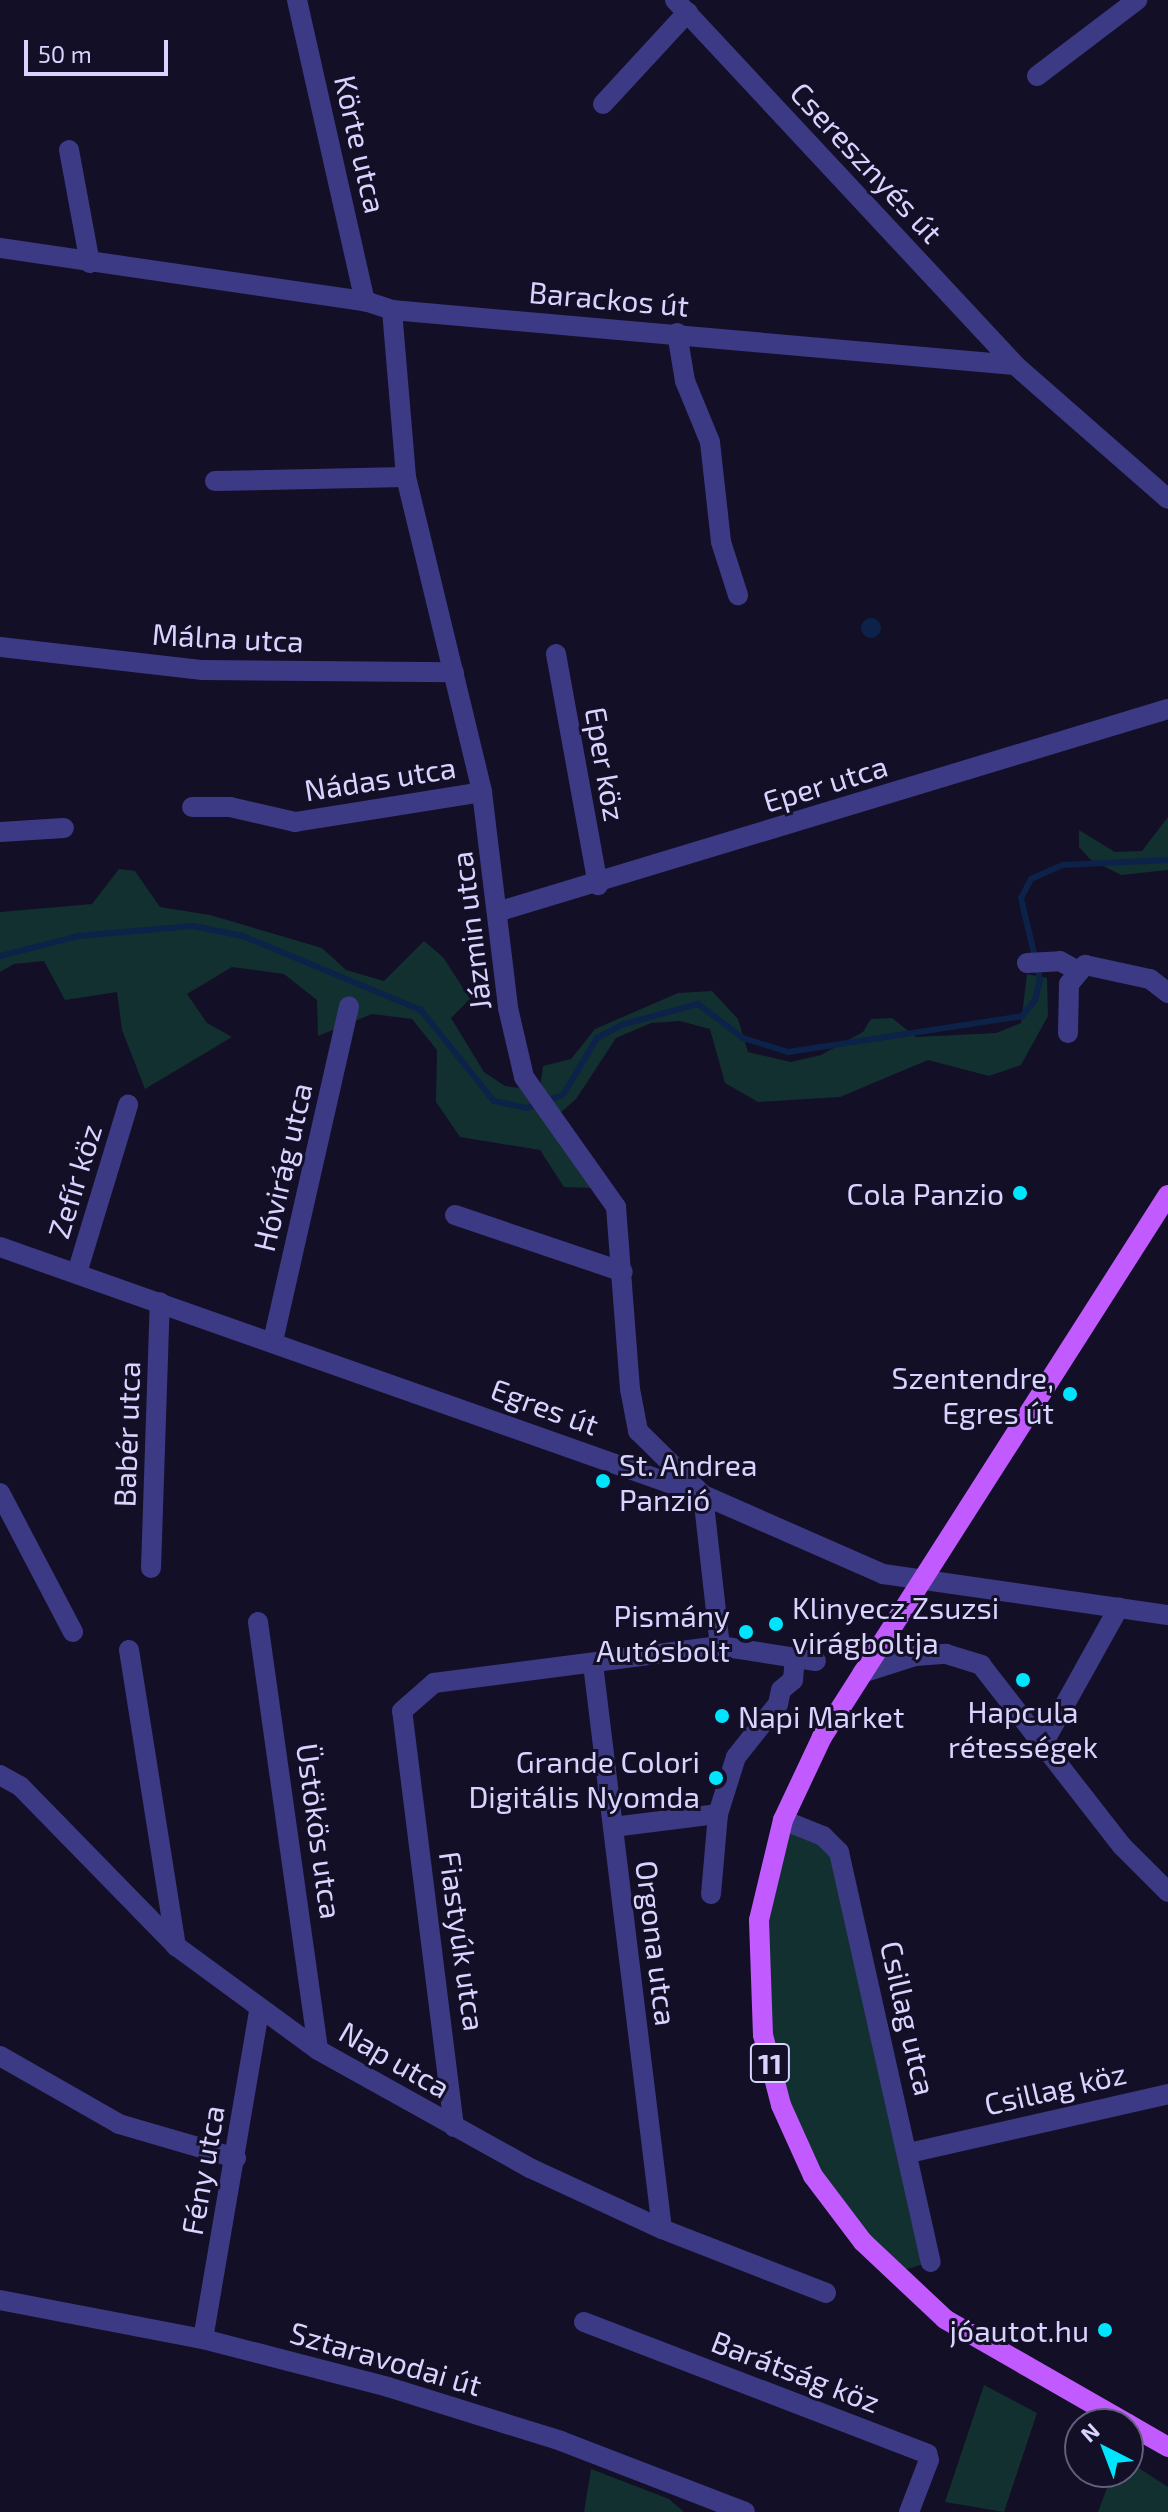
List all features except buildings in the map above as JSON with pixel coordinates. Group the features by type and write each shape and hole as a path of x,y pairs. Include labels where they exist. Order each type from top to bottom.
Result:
{"main road":[{"name":"11","path":"1100,2408 945,2319 863,2242 813,2176 781,2105 763,2035 758,1971 759,1920 783,1820 822,1737 1168,1195"},
{"name":"11","path":"1144,2433 1168,2447"}],"street":[{"name":"Körte utca","path":"297,0 365,301"},
{"path":"1037,76 1137,0"},
{"path":"603,104 682,6"},
{"name":"Cseresznyés út","path":"682,6 1015,365"},
{"path":"69,150 90,263"},
{"name":"Barackos út","path":"0,248 365,301 392,310 1015,365"},
{"name":"Jázmin utca","path":"392,310 406,477 482,792 500,911 508,1008 524,1077 616,1207 630,1389 638,1431 703,1495"},
{"path":"677,333 685,381 710,442 721,542 738,595"},
{"path":"1015,365 1168,499"},
{"path":"215,481 406,477"},
{"name":"Málna utca","path":"0,647 203,670 454,672"},
{"name":"Eper köz","path":"556,654 598,885"},
{"name":"Eper utca","path":"500,911 598,885 1168,709"},
{"name":"Nádas utca","path":"192,807 230,807 295,822 482,792"},
{"path":"0,832 64,828"},
{"path":"1036,961 1076,970"},
{"path":"1068,1033 1069,984 1076,970 1085,965 1150,979 1168,993"},
{"name":"Hóvirág utca","path":"273,1341 349,1007"},
{"name":"Zefír köz","path":"77,1273 128,1105"},
{"path":"455,1215 623,1272"},
{"name":"Egres út","path":"0,1247 703,1495 883,1574 924,1577 1168,1615"},
{"name":"Babér utca","path":"151,1568 160,1302"},
{"path":"0,1493 73,1632"},
{"path":"703,1495 720,1646"},
{"path":"1044,1742 1119,1607"},
{"name":"Üstökös utca","path":"258,1622 318,2050"},
{"name":"Fiastyúk utca","path":"454,2127 402,1711 434,1683 720,1646 806,1660 793,1680 781,1690 778,1704 736,1757 718,1814"},
{"path":"129,1650 176,1946"},
{"path":"862,1673 915,1656 946,1654 981,1665 1122,1846 1168,1892"},
{"name":"Orgona utca","path":"593,1664 662,2229"},
{"name":"Nap utca","path":"0,1775 20,1786 176,1946 259,2011 318,2050 454,2127 662,2229 826,2293"},
{"path":"613,1827 718,1814 711,1894"},
{"name":"Csillag utca","path":"783,1820 823,1836 839,1852 931,2262"},
{"name":"Fény utca","path":"203,2339 259,2011"},
{"path":"0,2056 119,2124 236,2158"},
{"name":"Csillag köz","path":"909,2153 1168,2094"},
{"name":"Sztaravodai út","path":"0,2300 203,2339 388,2387 561,2441 735,2510"},
{"name":"Barátság köz","path":"584,2322 927,2454 929,2460 909,2512"}],"green space":[{"path":"1168,817 1168,870 1121,875 1090,859 1079,847 1079,830 1115,852 1142,851"},
{"path":"119,869 135,871 160,907 210,915 322,948 346,970 384,981 424,941 443,957 470,999 451,1018 484,1072 505,1086 520,1088 593,1188 564,1187 540,1150 460,1137 436,1102 437,1050 412,1019 372,1014 318,1036 317,1000 284,974 232,967 187,994 207,1023 232,1037 145,1089 122,1030 117,992 65,1000 44,961 14,964 0,972 0,912 92,904"},
{"path":"1027,974 1047,978 1048,1016 1021,1065 989,1076 928,1060 840,1097 758,1102 725,1083 710,1029 680,1021 651,1023 616,1038 576,1099 559,1114 540,1088 543,1066 571,1059 595,1029 678,993 712,991 738,1019 748,1052 791,1062 821,1055 863,1032 871,1019 892,1018 916,1037 996,1033 1021,1023"},
{"path":"783,1820 839,1852 931,2262 893,2273 863,2242 781,2105 758,1971"},
{"path":"984,2385 1037,2413 1004,2512 945,2502"},
{"path":"591,2469 669,2499 684,2512 584,2512"},
{"path":"1144,2471 1168,2487 1168,2512 1098,2512 1107,2488 1144,2488"}],"water":[{"path":"867,618 875,618 881,628 875,638 867,638 861,632 861,624"}],"waterway":[{"path":"0,956 78,936 193,926 243,936 421,1010 494,1101 527,1108 563,1095 597,1038 621,1025 698,1004 743,1038 788,1052 1022,1016 1035,1000 1040,979 1021,898 1031,879 1063,865 1168,860"}],"place":[{"name":"Cola Panzio","path":"1020,1193"},
{"name":"Szentendre, Egres út","path":"1070,1394"},
{"name":"St. Andrea Panzió","path":"603,1481"},
{"name":"Klinyecz Zsuzsi virágboltja","path":"776,1624"},
{"name":"Pismány Autósbolt","path":"746,1632"},
{"name":"Hapcula rétességek","path":"1023,1680"},
{"name":"Napi Market","path":"722,1716"},
{"name":"Grande Colori Digitális Nyomda","path":"716,1778"},
{"name":"jóautot.hu","path":"1105,2330"}]}
